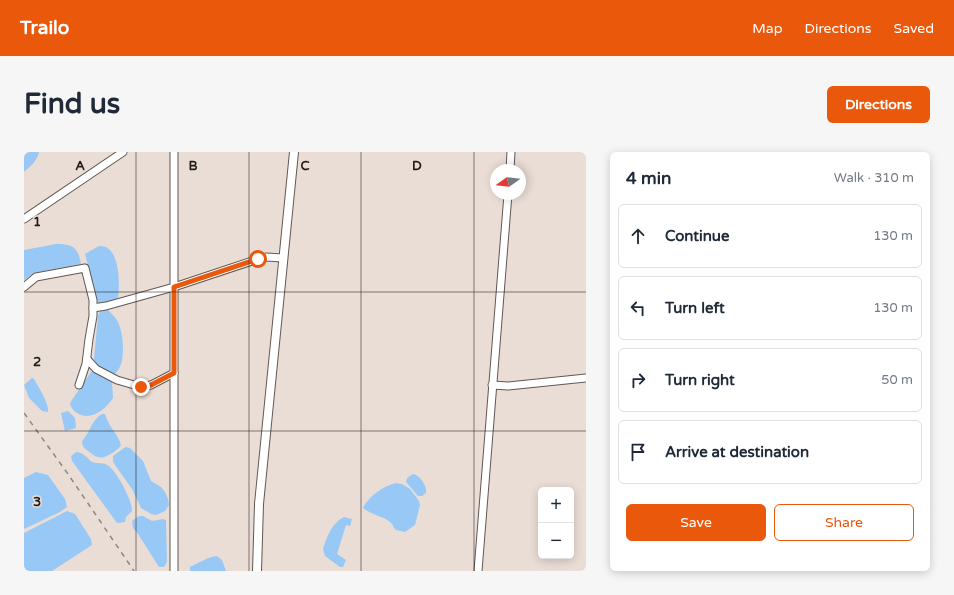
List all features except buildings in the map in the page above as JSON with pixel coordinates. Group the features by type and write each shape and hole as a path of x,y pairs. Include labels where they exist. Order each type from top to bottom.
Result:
{"main road":[{"path":"257,571 259,504 294,152"}],"street":[{"path":"24,219 123,152"},
{"path":"174,152 174,571"},
{"path":"511,164 512,152"},
{"path":"478,571 507,200"},
{"path":"93,308 106,306 174,287 258,259 266,257 283,258"},
{"path":"24,287 36,277 85,268 92,294 93,316 86,364 79,384"},
{"path":"87,359 96,369 129,384 141,387 151,385 174,373"},
{"path":"492,385 508,386 586,378"}],"water":[{"path":"24,152 39,152 35,161 24,172"},
{"path":"56,244 67,245 74,248 80,258 81,264 34,273 24,280 24,250"},
{"path":"99,246 106,247 111,251 115,258 119,284 117,300 100,304 98,303 85,254"},
{"path":"108,310 118,322 123,343 121,366 113,375 99,367 94,359 98,316 100,311"},
{"path":"94,371 112,382 113,398 102,410 97,413 87,416 82,415 73,410 70,403 91,372"},
{"path":"32,378 43,396 48,412 42,411 29,398 24,385"},
{"path":"68,411 75,418 76,428 65,431 61,413"},
{"path":"102,414 105,414 121,445 114,452 101,458 85,449 82,441 95,420"},
{"path":"126,447 130,448 143,461 151,481 161,487 165,492 169,505 165,511 156,515 151,514 141,508 132,489 113,461 113,456"},
{"path":"76,452 83,454 92,462 105,464 115,473 123,486 132,507 132,511 126,517 125,522 117,523 72,461 71,456"},
{"path":"36,472 48,475 65,499 67,507 60,512 24,529 24,478"},
{"path":"413,474 419,477 424,484 426,493 422,496 418,496 406,482 407,478"},
{"path":"396,483 402,484 410,489 419,501 420,505 415,525 405,532 396,530 389,521 363,508 369,499 377,492 386,486"},
{"path":"67,511 75,514 91,539 92,545 52,571 24,571 24,533"},
{"path":"139,516 143,516 152,521 163,519 166,520 167,562 164,567 159,567 133,528 132,521"},
{"path":"344,517 352,519 350,526 346,525 337,554 346,560 343,567 340,567 325,556 323,549 333,526"},
{"path":"217,556 222,560 226,571 190,571 190,567"}],"railway":[{"path":"24,413 68,474 134,571"}],"route":[{"path":"141,387 151,385 174,373 174,287 258,259"}]}
